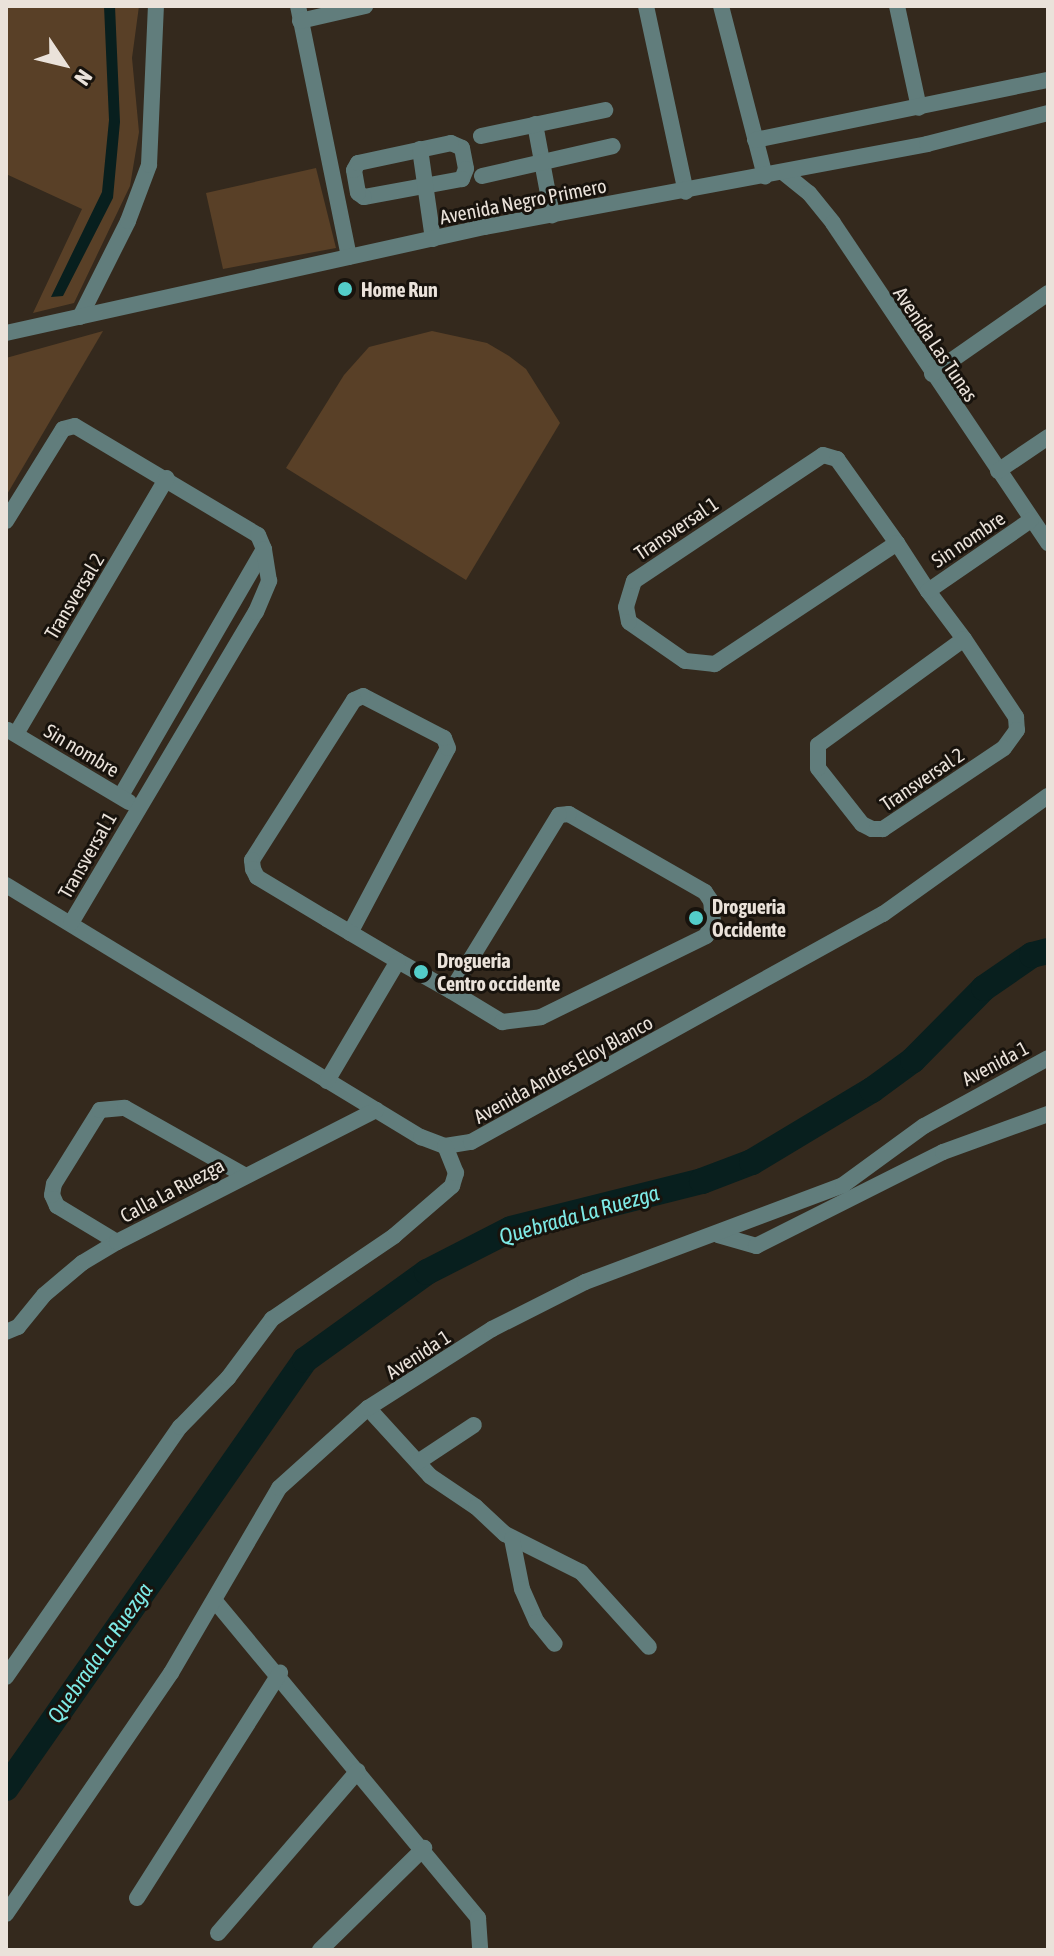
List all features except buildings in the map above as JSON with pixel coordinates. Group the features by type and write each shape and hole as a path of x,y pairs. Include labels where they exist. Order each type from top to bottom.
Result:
{"street":[{"path":"80,317 128,221 149,165 156,6"},
{"path":"349,257 299,13 365,6"},
{"path":"646,6 686,192"},
{"path":"721,6 765,176"},
{"path":"897,6 919,108"},
{"path":"755,140 1048,80"},
{"path":"481,136 605,110"},
{"name":"Avenida Negro Primero","path":"6,333 433,239 784,173 1048,113"},
{"path":"535,124 552,215"},
{"path":"456,144 466,169 462,179 425,185 364,197 358,193 354,170 358,163 456,144"},
{"path":"482,176 613,146"},
{"path":"420,149 433,239"},
{"name":"Avenida Las Tunas","path":"784,173 809,193 833,223 1048,543"},
{"path":"932,374 1048,293"},
{"path":"6,521 63,429 75,426 167,478 258,535 264,549"},
{"path":"998,471 1048,437"},
{"name":"Transversal 1","path":"897,543 715,664 685,661 629,622 627,593 634,581 823,455 837,459 897,543 928,591"},
{"name":"Transversal 2","path":"11,732 167,478"},
{"name":"Sin nombre","path":"928,591 1031,520"},
{"name":"Transversal 1","path":"121,796 264,549"},
{"name":"Transversal 1","path":"71,923 137,807 256,612 269,581 264,549"},
{"name":"Transversal 2","path":"928,591 964,639 1016,717 1012,739 883,829 862,824 818,768 818,745 964,639"},
{"path":"350,933 448,748 444,738 363,696 354,700 252,860 257,877 350,933 502,1022 541,1017 706,936 713,922 711,901 705,892 569,814 559,815 451,991"},
{"name":"Sin nombre","path":"11,732 137,807"},
{"name":"Avenida Andres Eloy Blanco","path":"445,1146 471,1142 883,914 1048,796"},
{"path":"6,885 327,1081 445,1146 456,1173 452,1186 394,1236 272,1319 228,1378 180,1427 6,1677"},
{"path":"327,1081 398,961"},
{"name":"Avenida 1","path":"6,1914 215,1601 279,1488 368,1408 492,1329 585,1282 649,1255 718,1235 843,1185 935,1119 1048,1058"},
{"path":"117,1242 57,1206 52,1195 54,1184 100,1110 125,1108 244,1175"},
{"name":"Calla La Ruezga","path":"6,1332 18,1327 44,1295 82,1263 117,1242 376,1110"},
{"path":"718,1235 756,1246 943,1152 1048,1114"},
{"path":"368,1408 418,1462 512,1539 578,1570 649,1647"},
{"path":"418,1462 474,1425"},
{"path":"512,1539 525,1598 555,1644"},
{"path":"215,1601 280,1673 478,1918 480,1943 468,1950"},
{"path":"137,1898 280,1673"},
{"path":"218,1933 358,1771"},
{"path":"320,1950 424,1848"}],"shaded area":[{"path":"6,6 139,6 132,58 139,132 130,186 74,303 33,313 82,209 6,174"},
{"path":"316,168 336,248 223,269 206,193"},
{"path":"103,331 6,496 6,358"},
{"path":"432,331 487,343 509,356 526,369 560,423 466,580 286,468 344,375 369,347"}],"water":[{"path":"104,6 115,6 120,122 113,198 63,296 51,297 102,192 109,120"}],"waterway":[{"name":"Quebrada La Ruezga","path":"6,1788 305,1360 427,1272 511,1229 702,1181 752,1162 872,1090 913,1060 984,988 1032,955 1048,951"}],"place":[{"name":"Home Run","path":"345,289"},
{"name":"Drogueria Occidente","path":"696,918"},
{"name":"Drogueria Centro occidente","path":"421,972"}]}
